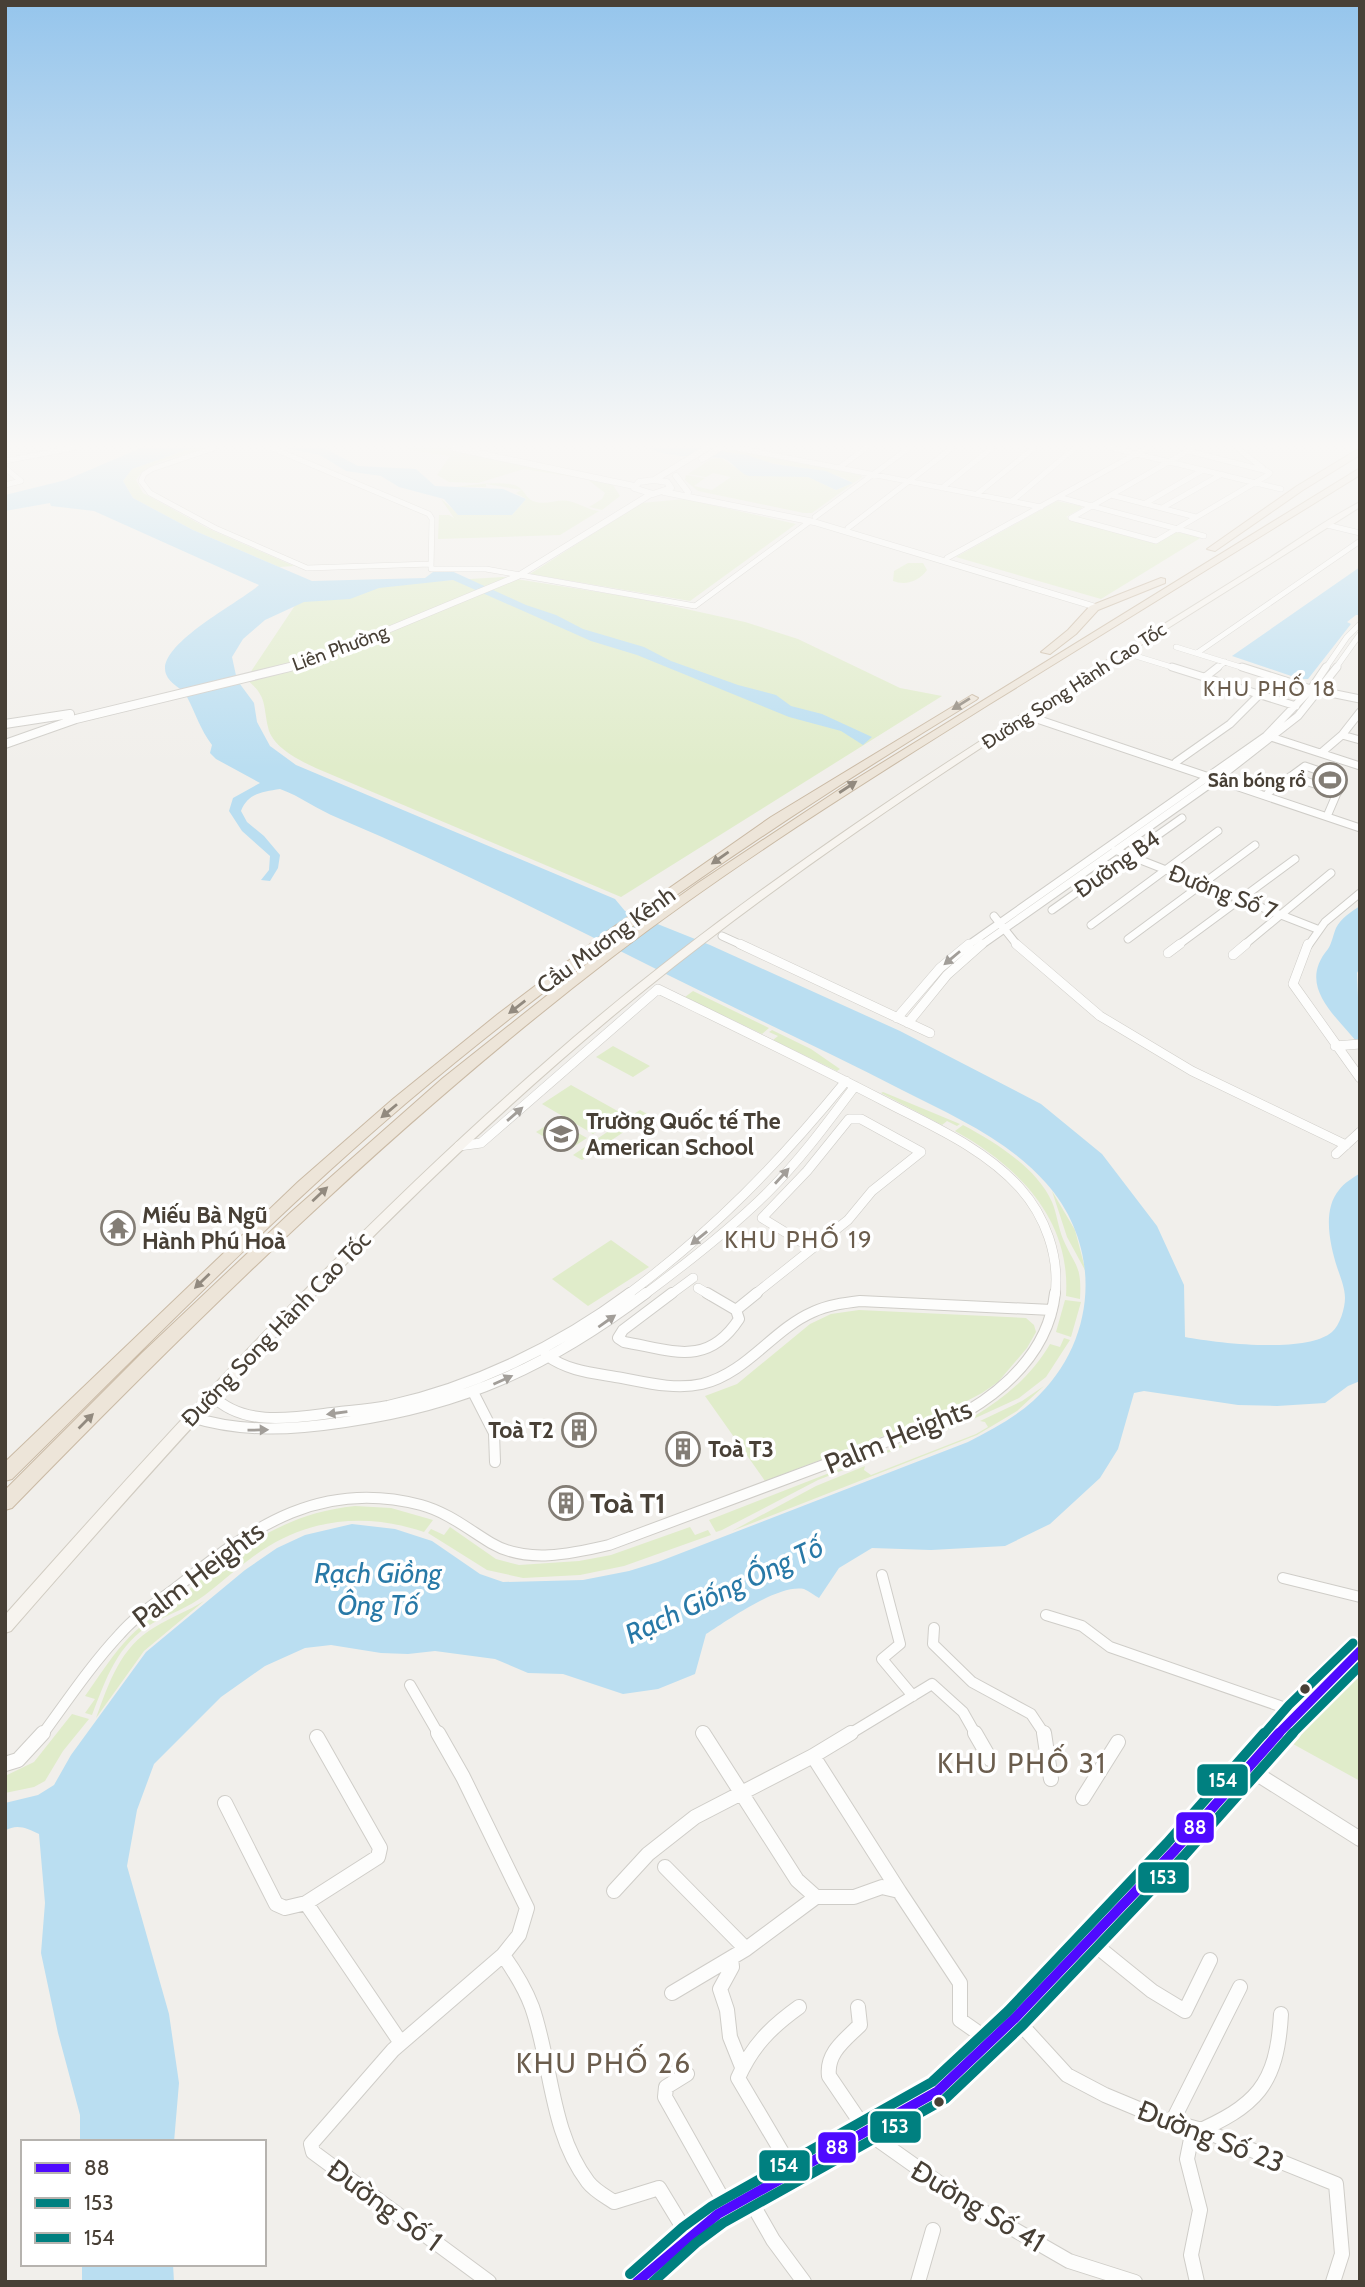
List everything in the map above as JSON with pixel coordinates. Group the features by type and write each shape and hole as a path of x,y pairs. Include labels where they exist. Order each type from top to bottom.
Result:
{"highway":[{"path":"1190,569 1209,555"},
{"path":"1190,569 1212,555"},
{"path":"1190,569 1215,555"},
{"path":"1046,652 1099,605 1161,582 1218,555"},
{"name":"Cầu Mương Kênh","path":"449,1070 791,825 1190,569"},
{"path":"1046,652 1161,582"},
{"name":"Cầu Mương Kênh","path":"449,1070 593,948 777,819 1046,652"},
{"path":"5,1474 247,1238 349,1145 449,1070"},
{"path":"5,1503 265,1245 449,1070"}],"main road":[{"name":"Đường Song Hành Cao Tốc","path":"5,1626 191,1417 320,1280 458,1146 565,1050 674,961 790,873 1280,555"},
{"path":"637,2282 688,2235 727,2207 749,2198 938,2091 1015,2018 1175,1850 1297,1712 1359,1653"}],"street":[{"path":"276,555 307,568 431,564"},
{"path":"431,555 431,569 482,569 695,606 765,555"},
{"name":"Liên Phường","path":"5,724 119,706 285,666 438,611 518,576 550,555"},
{"path":"931,555 1099,605"},
{"path":"942,558 948,555"},
{"path":"1197,653 1340,555"},
{"path":"536,556 545,558"},
{"name":"Liên Phường","path":"285,666 508,574 536,556"},
{"path":"1269,737 1311,689 1347,637 1360,624"},
{"path":"908,1023 947,975 999,922 1115,850 1298,716 1320,691 1360,634"},
{"path":"1176,647 1311,689 1360,699"},
{"path":"1126,653 1296,706"},
{"path":"1204,677 1225,662"},
{"path":"1259,695 1230,724 1176,762 1360,826"},
{"name":"Liên Phường","path":"9,743 119,706"},
{"path":"1028,716 1360,826"},
{"path":"1321,753 1358,716"},
{"path":"5,724 20,732 9,743"},
{"path":"1342,734 1360,740"},
{"path":"1269,737 1360,766"},
{"path":"1268,793 1305,766 1343,779 1328,814"},
{"path":"1291,776 1338,792"},
{"path":"897,1018 940,968 999,922 1214,777"},
{"name":"Đường B4","path":"1052,910 1182,818"},
{"path":"1091,925 1218,831"},
{"path":"1128,939 1255,845"},
{"name":"Đường Số 7","path":"1115,850 1317,929"},
{"path":"1168,954 1295,859"},
{"path":"1233,955 1331,873"},
{"path":"1360,893 1317,929 1303,950 1293,984 1360,1078"},
{"path":"999,922 1022,953 1100,1016 1192,1072 1346,1145"},
{"path":"722,936 930,1033"},
{"name":"Palm Heights","path":"5,1764 18,1760 31,1749 124,1630 229,1545 275,1518 321,1502 375,1497 437,1510 460,1521 502,1549 518,1553 576,1551 609,1545 966,1412 1000,1390 1021,1368 1043,1336 1052,1310 1056,1281 1052,1247 1041,1219 1020,1188 975,1150 851,1083 658,989 481,1143 458,1146"},
{"path":"1335,1046 1360,1044"},
{"path":"191,1417 235,1430 281,1429 395,1414 499,1383 550,1358 736,1221 778,1182 851,1083"},
{"path":"736,1310 848,1220 872,1191 921,1152 861,1119 849,1119 807,1171 762,1218 811,1248"},
{"path":"1336,1154 1360,1132"},
{"path":"669,1269 736,1310 738,1319 735,1326 703,1351 693,1354 624,1342 618,1338 623,1330 692,1284"},
{"path":"212,1395 227,1408 265,1417 317,1415 430,1396 475,1380 541,1350 669,1269"},
{"path":"541,1350 562,1367 672,1387 699,1385 734,1371 805,1314 835,1303 860,1301 1052,1310"},
{"path":"473,1392 495,1433 495,1462"},
{"path":"882,1575 900,1644 882,1659 913,1696"},
{"path":"1283,1578 1360,1597"},
{"path":"1046,1615 1082,1626 1110,1647 1297,1712"},
{"path":"934,1628 933,1644 968,1680 1031,1711 1044,1727 1051,1779"},
{"path":"614,1891 648,1854 695,1817 813,1756 932,1684 963,1713 990,1759"},
{"path":"306,1903 401,2043 503,1955 519,1935 527,1908 463,1777 410,1685"},
{"path":"703,1733 797,1880 816,1898"},
{"path":"225,1803 276,1904 285,1908 306,1903 378,1857 380,1848 317,1737"},
{"path":"1083,1798 1118,1742"},
{"path":"813,1756 960,1983 960,2020 990,2041"},
{"path":"1247,1766 1360,1839"},
{"path":"665,1867 746,1949"},
{"path":"672,1993 746,1949 816,1898 854,1897 882,1887 899,1891"},
{"path":"1089,1940 1152,1992 1185,2011 1210,1960"},
{"path":"503,1955 516,1969 531,2008 566,2142 589,2183 614,2202 660,2188 688,2235"},
{"path":"731,1958 732,1967 720,1989 727,2010 730,2037 742,2067"},
{"path":"1172,2122 1240,1987"},
{"path":"793,2171 738,2078 742,2067 771,2027 799,2007"},
{"name":"Đường Số 41","path":"858,2007 860,2025 833,2052 828,2068 829,2076 867,2132 962,2200 1069,2261 1135,2282"},
{"path":"1197,2282 1191,2255 1200,2210 1187,2159 1192,2134 1232,2114 1264,2086 1274,2071 1281,2014"},
{"name":"Đường Số 23","path":"1015,2018 1067,2075 1105,2095 1172,2122 1202,2130 1336,2184 1342,2254 1333,2282"},
{"name":"Đường Số 1","path":"401,2043 311,2144 313,2152 489,2282"},
{"path":"688,2074 666,2087 665,2097 727,2207"},
{"path":"749,2198 804,2282"},
{"path":"918,2282 933,2230"}],"green space":[{"path":"250,555 268,555 294,566 279,567"},
{"path":"560,555 754,555 690,601 530,574"},
{"path":"960,555 1173,555 1101,599 956,557"},
{"path":"908,563 923,563 927,570 912,582 893,581 894,571"},
{"path":"503,577 636,598 745,622 798,639 900,688 942,696 621,897 318,769 288,753 275,741 268,727 261,696 246,679 306,589"},
{"path":"693,991 769,1028 762,1034 685,997"},
{"path":"772,1030 811,1049 840,1069 837,1071 773,1040 778,1036 769,1032"},
{"path":"613,1046 650,1066 633,1077 596,1057"},
{"path":"571,1085 623,1114 593,1134 542,1104"},
{"path":"881,1093 960,1124 957,1126 947,1121 942,1125"},
{"path":"640,1110 649,1115 582,1160 573,1155"},
{"path":"555,1120 587,1138 567,1151 536,1132"},
{"path":"963,1125 1014,1157 1045,1190 1054,1207 1063,1239 1079,1272 1080,1299 1066,1296 1065,1268 1060,1243 1050,1219 1036,1198 1000,1161 955,1131"},
{"path":"1052,1191 1075,1230 1086,1272 1067,1237"},
{"path":"611,1240 649,1267 588,1306 552,1279"},
{"path":"1065,1300 1081,1302 1071,1337 1056,1332"},
{"path":"859,1310 1026,1318 1034,1325 1036,1332 1027,1348 998,1382 982,1393 944,1413 765,1481 705,1396 737,1384 810,1324 831,1314"},
{"path":"1064,1338 1070,1340 1046,1377 1019,1398 969,1421 818,1480 722,1530 716,1532 709,1520 973,1417 1016,1385 1050,1344 1060,1347"},
{"path":"1044,1386 1017,1411 977,1435 732,1531 816,1486 865,1466 864,1470 871,1475 976,1434 988,1427 985,1422 980,1421 1022,1401"},
{"path":"355,1506 391,1508 433,1520 424,1532 384,1523 345,1521 325,1524 287,1536 244,1563 199,1599 153,1623 130,1641 114,1663 92,1715 85,1713 95,1699 85,1696 129,1637 218,1566 280,1527 328,1510"},
{"path":"450,1527 496,1559 519,1565 579,1561 611,1555 690,1527 695,1535 708,1530 711,1535 624,1566 580,1575 523,1578 487,1570 428,1533 431,1529 444,1535"},
{"path":"204,1601 144,1651 96,1718 117,1667 133,1645 155,1627"},
{"path":"1360,1670 1360,1781 1293,1744"},
{"path":"72,1714 89,1719 63,1751 45,1781 34,1787 5,1793 5,1776 34,1762"}],"water":[{"name":"Rạch Giồng Ông Tố","path":"191,555 251,555 312,581 425,578 445,568 583,629 644,647 671,661 738,685 776,695 791,706 822,714 872,737 863,745 841,731 789,717 637,655 591,641 453,580 379,588 350,599 304,602 265,620 243,639 232,657 237,680 254,703 257,722 270,746 296,765 615,899 625,911 710,945 900,1031 1041,1104 1102,1154 1157,1226 1184,1285 1185,1337 1239,1344 1282,1345 1320,1339 1332,1332 1342,1316 1345,1298 1330,1238 1329,1217 1334,1198 1341,1187 1360,1173 1360,1381 1348,1386 1325,1403 1277,1406 1238,1405 1144,1391 1134,1393 1118,1449 1100,1478 1050,1524 1005,1546 931,1550 872,1548 839,1568 819,1598 804,1589 781,1592 754,1604 706,1634 695,1674 658,1689 623,1694 563,1674 528,1673 495,1659 435,1651 381,1653 331,1645 305,1648 265,1666 221,1697 154,1764 137,1810 127,1866 169,2014 179,2083 174,2140 80,2140 80,2115 58,2033 41,1953 45,1903 39,1834 18,1827 5,1831 5,1803 38,1795 54,1785 71,1755 146,1652 245,1570 277,1548 305,1535 352,1524 395,1529 432,1541 480,1574 503,1582 583,1580 658,1562 968,1442 1010,1418 1033,1401 1054,1378 1070,1352 1081,1324 1085,1295 1084,1265 1077,1236 1065,1209 1031,1167 997,1141 960,1119 507,895 280,789 252,797 241,811 247,822 264,836 280,855 278,868 270,881 261,880 269,870 270,856 242,831 229,811 233,798 260,783 210,753 212,745 187,697 166,674 166,663 173,650 202,625 259,585"},
{"path":"1360,567 1360,615 1347,622 1351,624 1308,679 1300,679 1232,656"},
{"path":"1360,906 1360,967 1357,973 1360,1046 1323,1001 1316,976 1319,963 1338,924"},
{"path":"82,2266 173,2266 174,2282 82,2282"}],"transit line":[{"name":"154","path":"630,2274 683,2227 712,2206 932,2082 1008,2011 1167,1843 1289,1705 1353,1643"},
{"name":"88","path":"637,2282 718,2214 938,2091 1015,2018 1175,1850 1297,1712 1360,1651"},
{"name":"153","path":"653,2282 696,2243 723,2223 945,2099 1023,2025 1183,1857 1305,1719 1360,1666"}],"place":[{"name":"Sân bóng rổ","path":"1330,780"},
{"name":"Trường Quốc tế The American School","path":"561,1134"},
{"name":"Miếu Bà Ngũ Hành Phú Hoà","path":"118,1228"},
{"name":"Toà T2","path":"579,1430"},
{"name":"Toà T3","path":"683,1449"},
{"name":"Toà T1","path":"566,1503"}],"district":[{"name":"KHU PHỐ 18","path":"1270,688"},
{"name":"KHU PHỐ 19","path":"799,1239"},
{"name":"KHU PHỐ 31","path":"1022,1763"},
{"name":"KHU PHỐ 26","path":"604,2063"}],"water label":[{"name":"Rạch Giống Ống Tố","path":"724,1590"}]}
